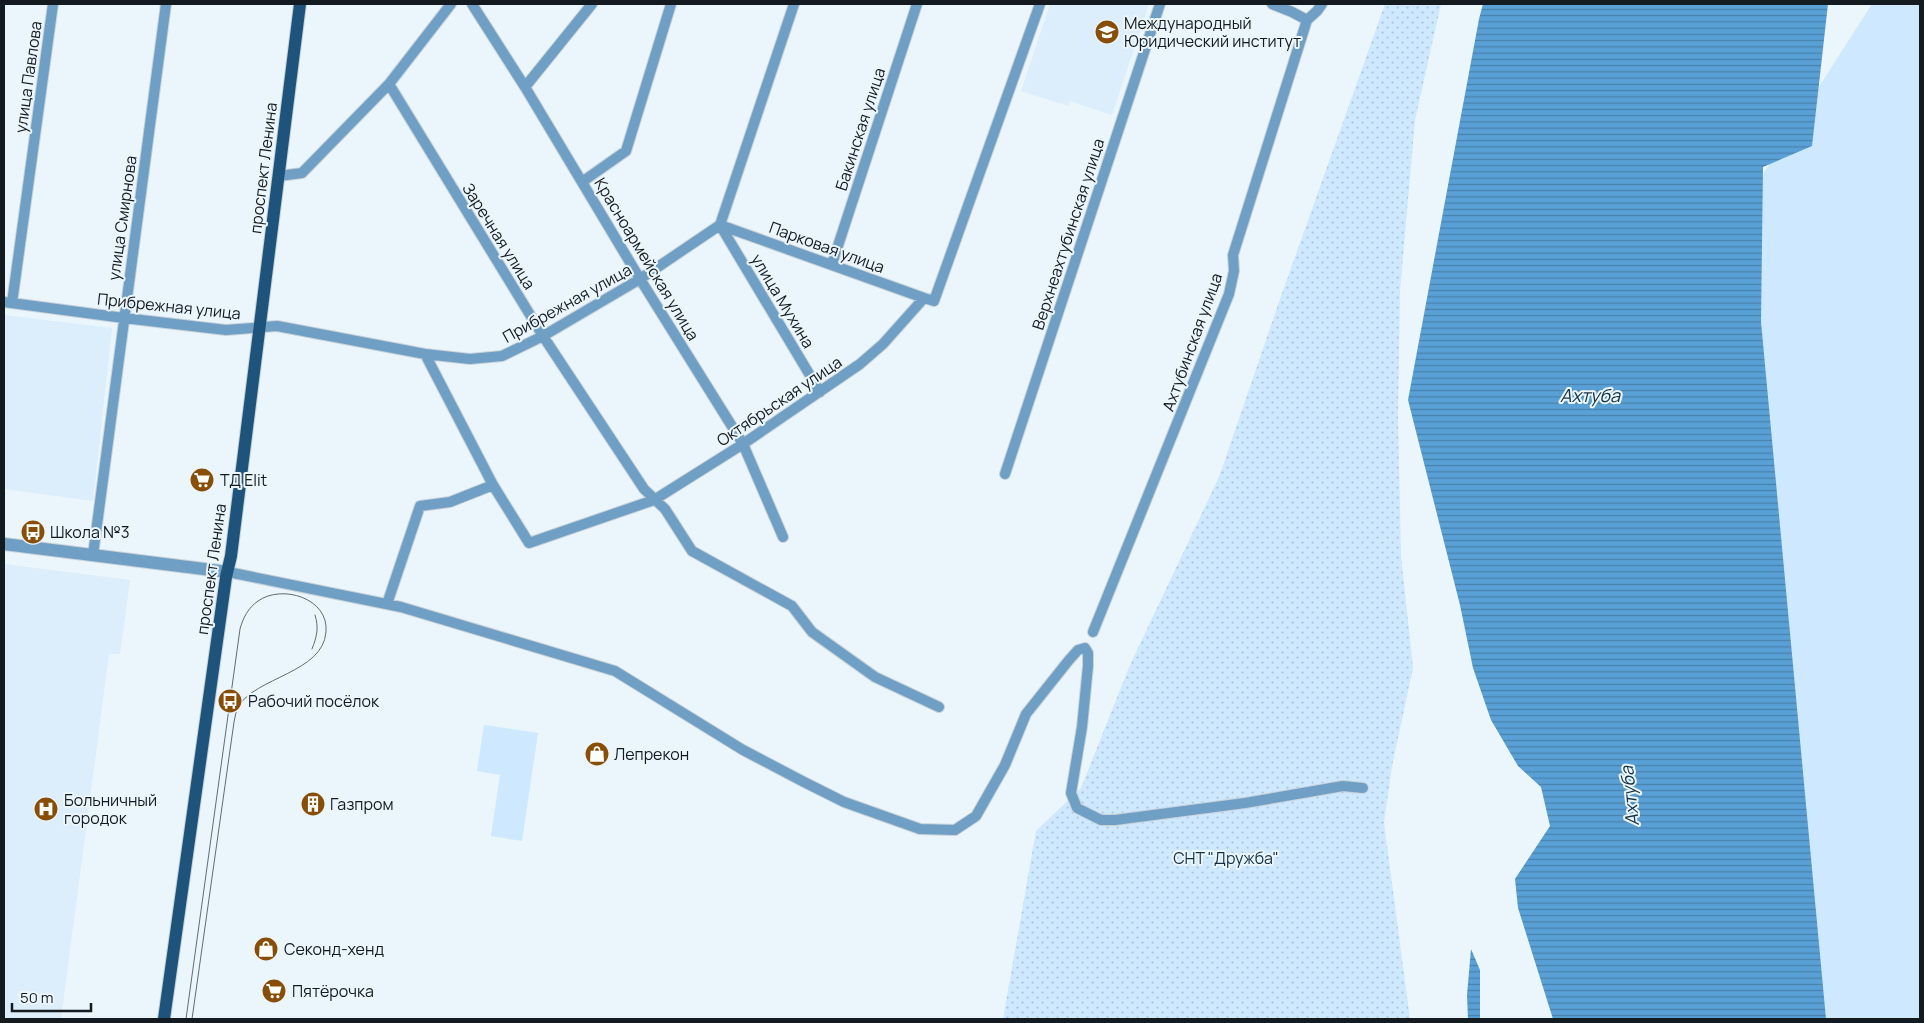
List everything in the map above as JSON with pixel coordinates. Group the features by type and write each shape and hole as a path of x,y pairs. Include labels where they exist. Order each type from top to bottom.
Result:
{"main road":[{"name":"проспект Ленина","path":"164,1019 228,572 300,4"}],"street":[{"name":"улица Павлова","path":"8,303 53,4"},
{"name":"улица Смирнова","path":"93,555 166,4"},
{"path":"278,176 302,173 389,84 451,4"},
{"name":"Красноармейская улица","path":"472,4 525,87 640,279 743,444 783,537"},
{"path":"525,87 592,4"},
{"path":"582,182 626,151 671,4"},
{"path":"720,225 794,4"},
{"name":"Бакинская улица","path":"832,264 917,4"},
{"name":"Октябрьская улица","path":"425,354 493,485 530,543 654,500 743,444 860,364 883,344 924,298 934,302 1040,4"},
{"name":"Верхнеахтубинская улица","path":"1005,474 1160,4"},
{"path":"1272,4 1307,20"},
{"name":"Ахтубинская улица","path":"1093,632 1229,294 1234,271 1233,255 1307,20 1322,4"},
{"name":"Заречная улица","path":"389,84 543,336 644,489 665,509 692,551 792,606 812,632 875,677 939,708"},
{"name":"Прибрежная улица","path":"8,303 226,330 277,326 425,354 470,358 502,356 543,336 640,279 720,225"},
{"name":"Парковая улица","path":"720,225 924,298"},
{"name":"улица Мухина","path":"720,225 820,392"},
{"path":"387,604 420,506 450,502 493,485"},
{"path":"4,544 228,572 387,604 615,671 743,750 787,773 844,802 920,829 955,830 976,816 1004,765 1026,714 1069,660 1078,650 1084,648 1088,653 1088,666 1082,727 1071,793 1077,808 1100,820 1115,820 1245,803 1343,786 1363,788"}],"shaded area":[{"path":"1050,4 1149,4 1112,115 1070,101 1068,106 1021,91"},
{"path":"4,315 112,328 93,501 4,489"},
{"name":"Больничный городок","path":"4,564 130,580 120,654 109,654 61,1019 4,1019"}],"green space":[{"name":"СНТ \"Дружба\"","path":"1385,4 1441,4 1415,120 1400,291 1398,417 1401,556 1413,668 1392,766 1384,823 1410,1019 1003,1019 1036,831 1081,788 1130,665 1219,477"},
{"path":"1872,4 1920,4 1920,1019 1813,1019 1736,216"},
{"path":"484,725 538,733 522,841 491,836 500,775 477,771"}],"water":[{"name":"Ахтуба","path":"1483,4 1828,4 1812,146 1763,167 1761,322 1826,1019 1553,1019 1518,908 1515,879 1550,826 1541,787 1518,766 1491,720 1473,668 1460,605 1408,400"},
{"path":"1471,949 1480,970 1480,1019 1468,1019 1467,995"}],"tram line":[{"path":"186,1019 240,629 246,614 258,601 268,596 291,594 302,597 320,610 325,620 326,632 322,646 313,657 301,666 258,688 238,707 234,722 192,1019"},
{"path":"312,649 317,632 315,615"}],"place":[{"name":"Международный Юридический институт","path":"1107,32"},
{"name":"ТД Elit","path":"202,480"},
{"name":"Школа №3","path":"33,532"},
{"name":"Рабочий посёлок","path":"230,701"},
{"name":"Лепрекон","path":"597,754"},
{"name":"Газпром","path":"313,804"},
{"name":"Больничный городок","path":"46,809"},
{"name":"Секонд-хенд","path":"266,949"},
{"name":"Пятёрочка","path":"274,991"}]}
